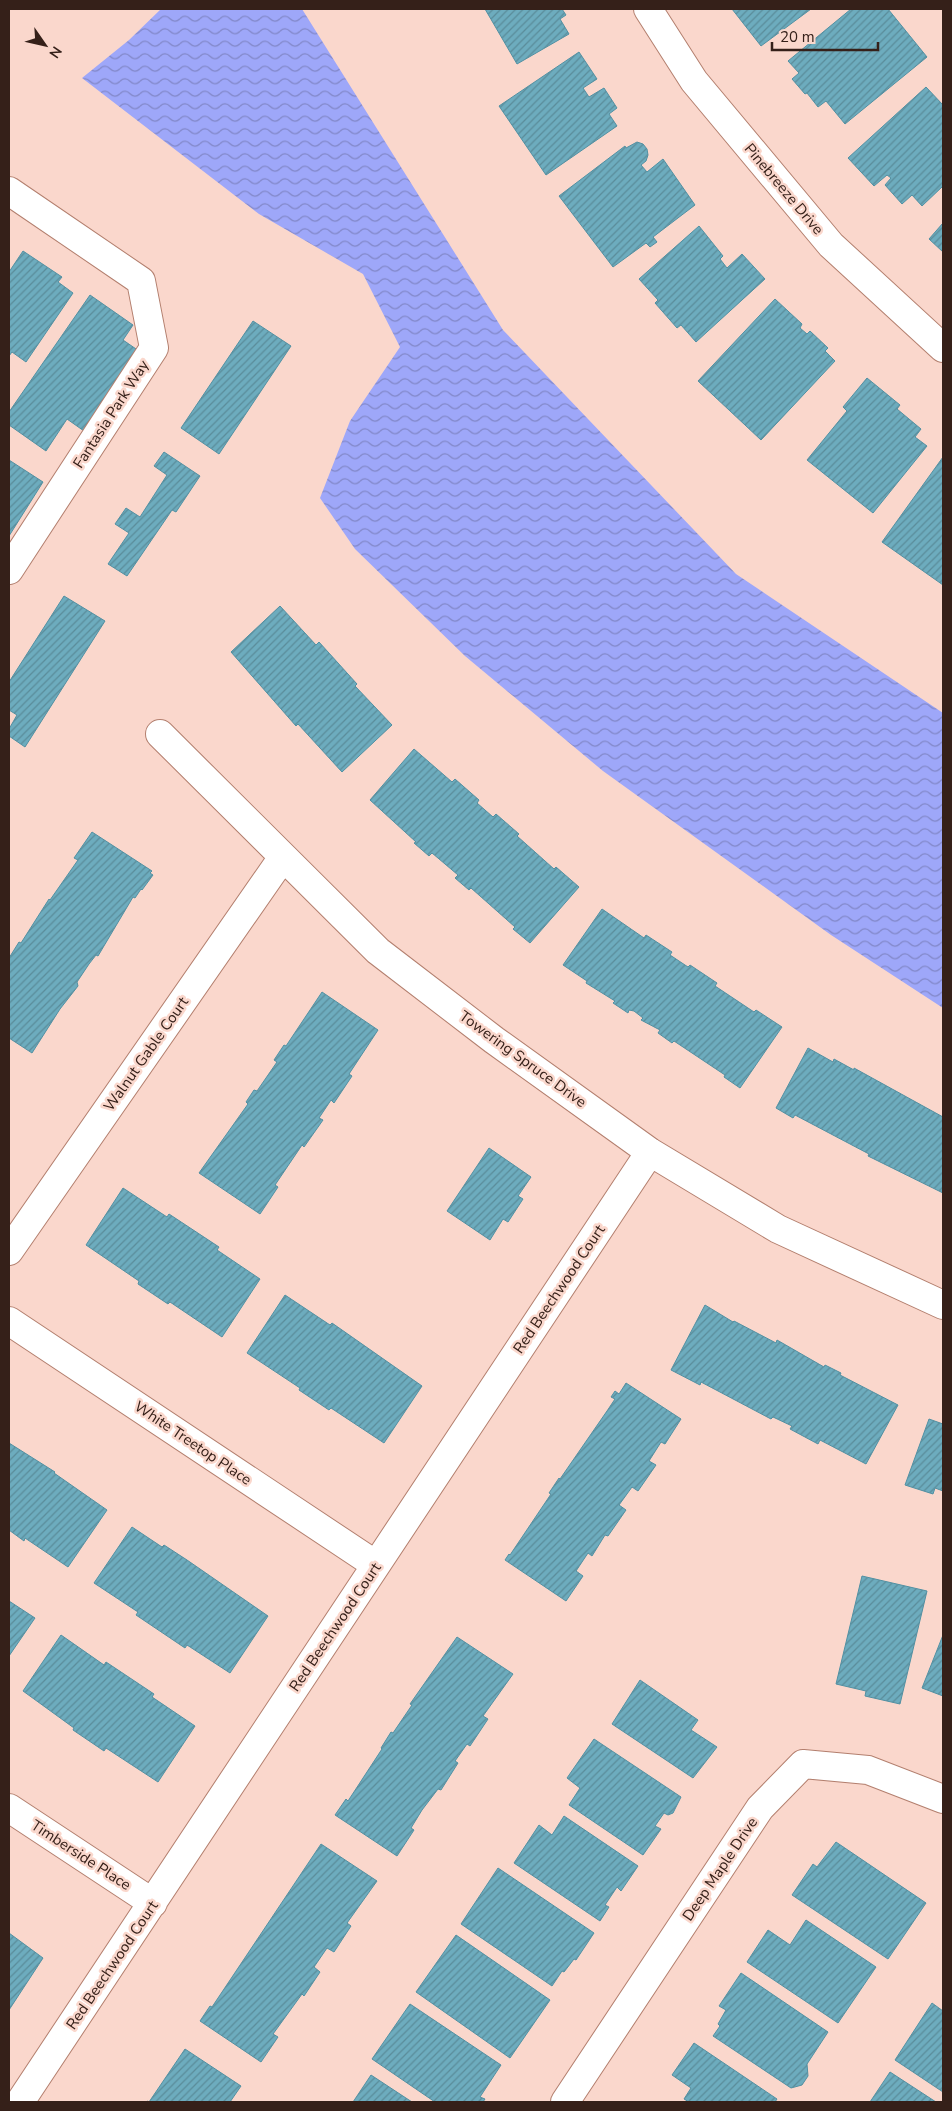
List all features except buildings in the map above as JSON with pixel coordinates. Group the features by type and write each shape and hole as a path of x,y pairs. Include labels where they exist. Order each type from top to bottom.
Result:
{"street":[{"name":"Pinebreeze Drive","path":"648,9 694,82 831,245 943,348"},
{"name":"Fantasia Park Way","path":"9,191 141,282 154,348 9,570"},
{"name":"Towering Spruce Drive","path":"160,734 378,951 494,1040 650,1152 778,1228 943,1305"},
{"name":"Walnut Gable Court","path":"9,1252 283,857"},
{"name":"Red Beechwood Court","path":"20,2102 650,1152"},
{"name":"White Treetop Place","path":"9,1321 376,1565"},
{"name":"Deep Maple Drive","path":"565,2102 760,1808 803,1764 868,1770 943,1799"},
{"name":"Timberside Place","path":"9,1808 153,1903"}],"water":[{"path":"161,9 302,9 503,330 736,574 943,713 943,1008 831,935 603,771 465,656 355,549 320,498 350,421 400,347 363,274 259,214 82,78 129,40"}]}
